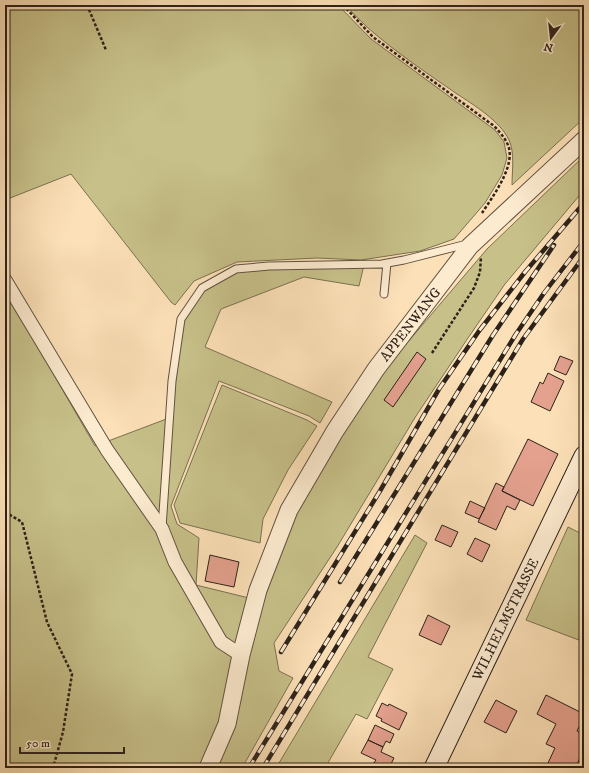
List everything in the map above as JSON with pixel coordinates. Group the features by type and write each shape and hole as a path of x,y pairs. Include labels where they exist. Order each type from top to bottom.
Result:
{"main road":[{"name":"WILHELMSTRASSE","path":"434,768 582,467"}],"street":[{"name":"APPENWANG","path":"208,768 227,724 241,655 258,590 288,510 335,431 376,369 473,244 584,140"},
{"path":"5,280 106,450 162,529 175,562 221,642 241,655"}],"lane":[{"path":"162,529 172,381 181,319 202,288 236,269 269,266 387,263 467,244 473,244"},
{"path":"384,294 387,263"}],"path":[{"path":"86,5 106,50"},
{"path":"342,5 373,37 494,126 508,144 510,156 507,170 492,198 479,217"},
{"path":"432,353 474,288 480,272 481,255 473,244"},
{"path":"5,512 22,522 47,622 72,674 63,732 53,768"}],"shaded area":[{"path":"5,5 338,5 371,39 495,130 504,142 507,158 502,175 485,203 454,239 420,251 361,260 317,258 237,262 194,281 175,305 171,302 71,174 5,200"},
{"path":"346,5 584,5 584,118 512,185 513,156 511,145 505,133 499,126 479,108 389,45 353,14"},
{"path":"584,156 584,190 505,284 468,338 416,416 337,547 274,643 279,671 293,678 242,768 216,768 263,595 295,510 344,428 384,370 487,249"},
{"path":"364,265 359,286 304,277 221,309 205,347 332,402 320,423 309,416 219,381 171,506 177,524 199,538 196,585 249,598 221,721 200,768 5,768 5,290 95,446 169,418 181,319 202,288 236,269"},
{"path":"222,385 307,420 317,426 288,470 263,519 260,543 180,523 174,505"},
{"path":"568,527 584,535 584,642 526,620"},
{"path":"415,535 427,543 368,657 393,669 367,719 356,714 325,768 276,768"}],"building":[{"path":"417,352 426,359 393,407 384,400"},
{"path":"560,356 573,361 566,375 554,370"},
{"path":"548,373 564,381 550,411 531,402 540,382 543,384"},
{"path":"528,439 558,454 533,506 502,491"},
{"path":"496,483 504,487 502,491 520,500 515,510 507,506 496,530 478,522"},
{"path":"470,501 485,508 479,519 465,513"},
{"path":"442,525 458,532 451,547 435,540"},
{"path":"475,538 490,545 482,562 467,554"},
{"path":"210,555 239,562 234,587 205,581"},
{"path":"428,615 450,626 441,645 419,635"},
{"path":"546,695 584,714 577,731 584,735 584,750 575,768 558,768 548,763 555,748 546,744 556,724 537,714"},
{"path":"496,700 517,711 506,733 484,722"},
{"path":"382,703 388,706 389,704 407,713 399,730 381,721 382,719 376,716"},
{"path":"375,725 394,734 390,743 386,741 383,747 368,740"},
{"path":"368,740 383,747 381,752 394,758 389,768 381,768 373,764 376,760 361,753"}],"railway":[{"path":"281,652 380,491 439,389 479,331 525,272 584,203"},
{"path":"249,768 516,334 544,293 584,241"},
{"path":"340,582 493,335 554,245"},
{"path":"263,768 523,339 584,256"}]}
